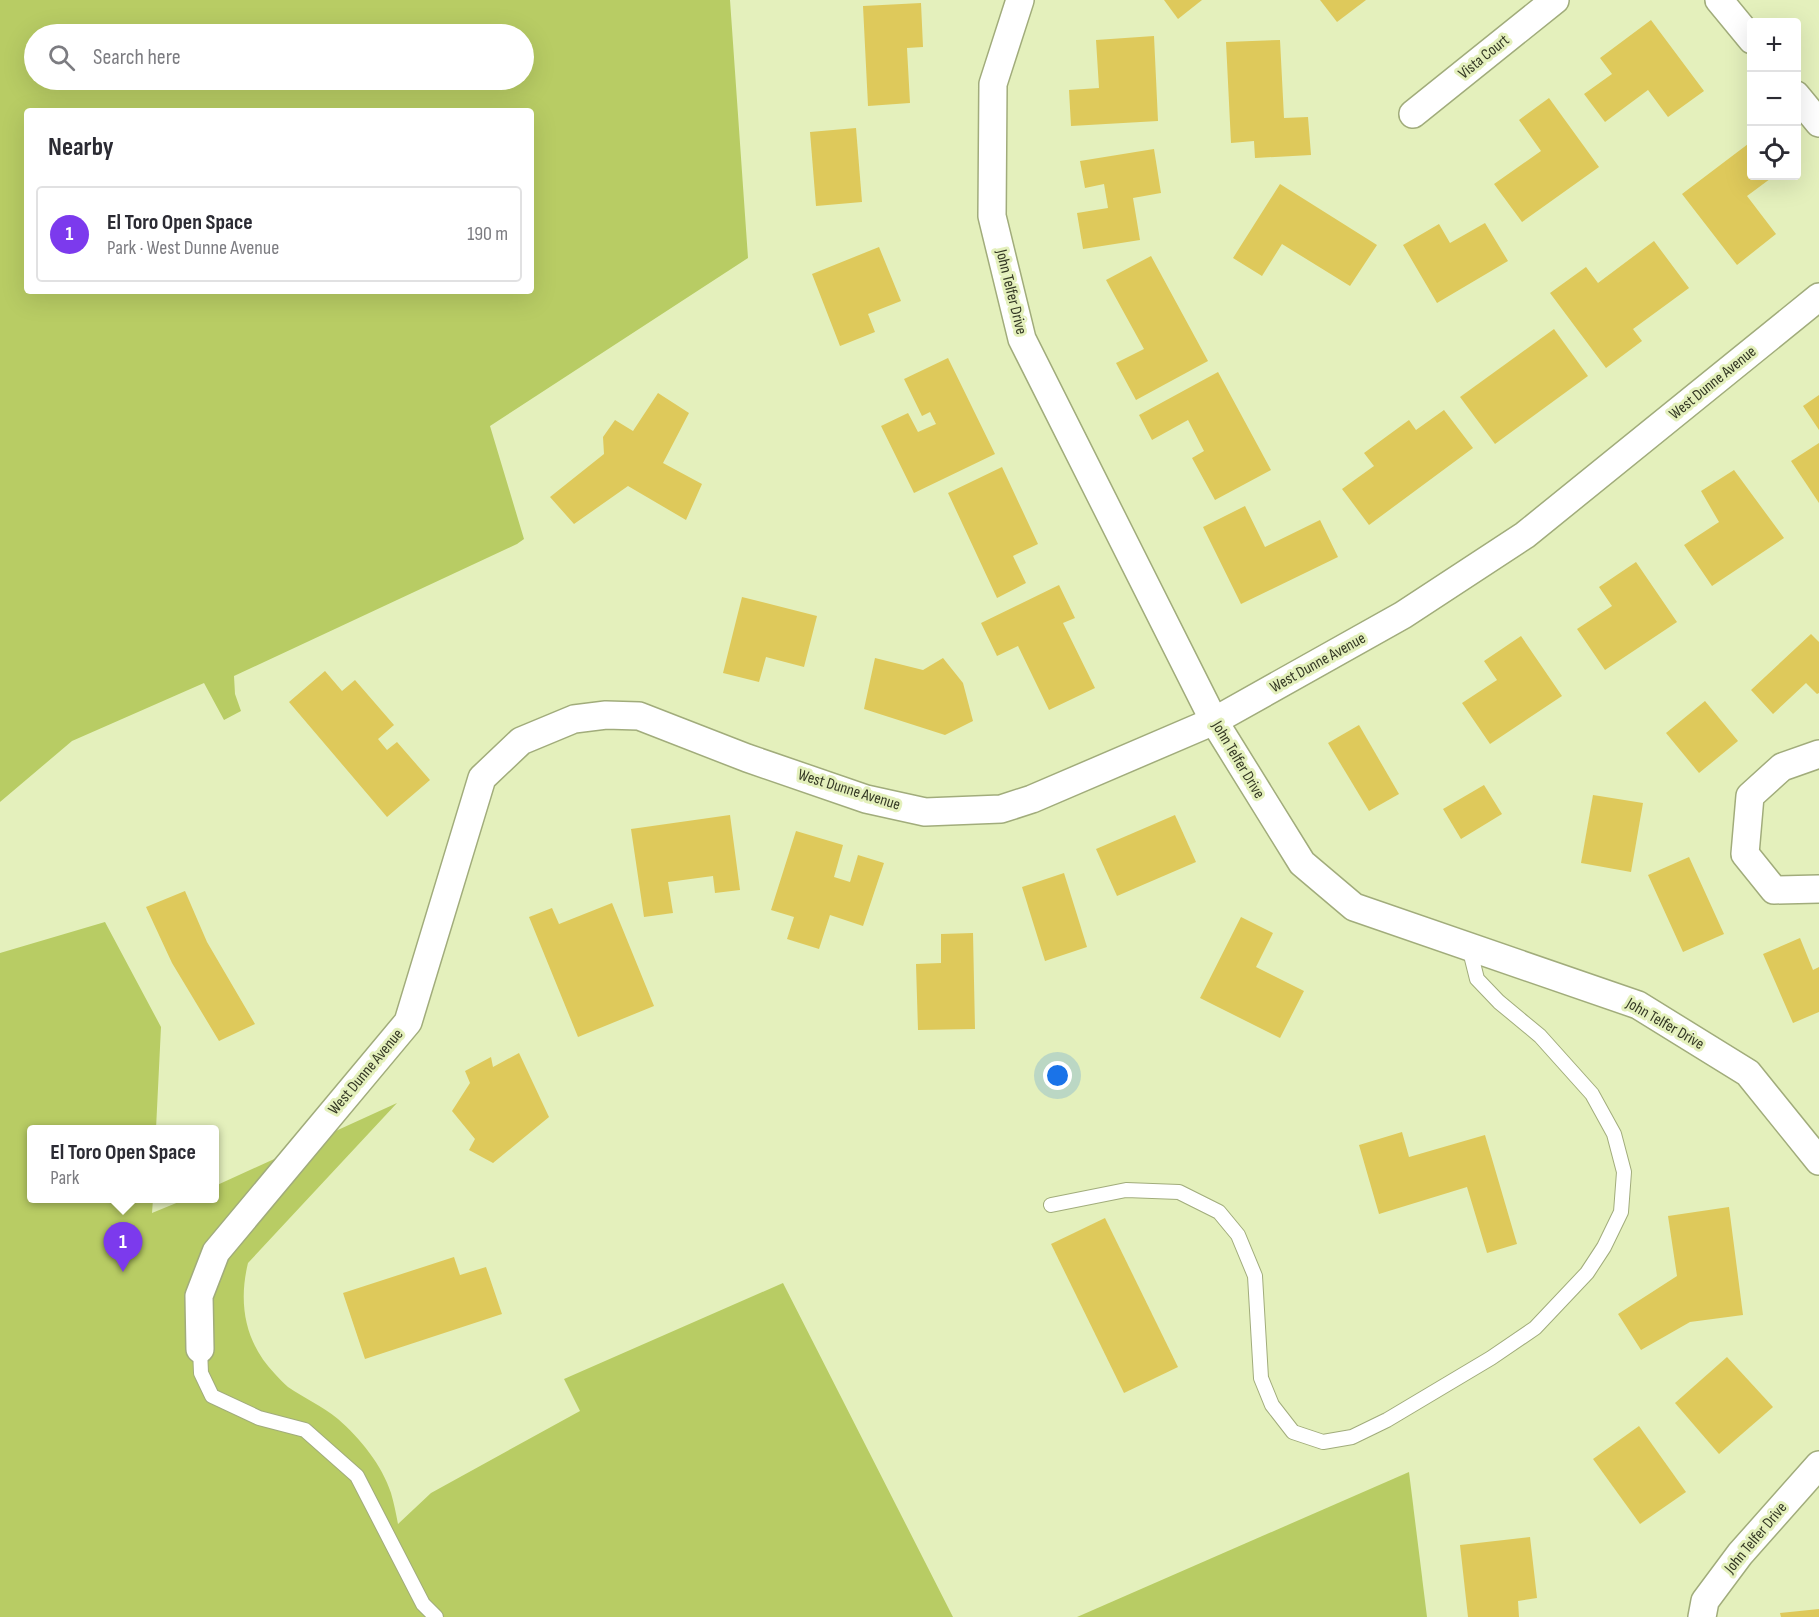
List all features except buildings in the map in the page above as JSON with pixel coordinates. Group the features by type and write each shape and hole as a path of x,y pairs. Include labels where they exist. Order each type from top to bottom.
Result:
{"street":[{"name":"John Telfer Drive","path":"1020,0 993,84 992,216 1022,339 1214,721 1302,863 1354,907 1638,1005 1748,1073 1819,1161"},
{"name":"Vista Court","path":"1413,114 1555,0"},
{"path":"1719,0 1747,34"},
{"path":"1801,100 1819,123"},
{"name":"West Dunne Avenue","path":"200,1348 199,1296 216,1252 408,1022 482,778 521,741 574,719 606,715 639,716 747,758 866,799 925,812 1001,808 1032,799 1214,721 1403,615 1525,535 1819,297"},
{"path":"1819,754 1782,767 1750,796 1744,854 1774,890 1819,889"},
{"name":"John Telfer Drive","path":"1702,1617 1705,1601 1740,1554 1819,1465"}],"lane":[{"path":"1051,1205 1126,1190 1179,1192 1219,1212 1238,1235 1255,1276 1261,1378 1272,1404 1293,1432 1323,1442 1352,1437 1387,1420 1491,1358 1535,1328 1587,1273 1604,1247 1621,1212 1624,1172 1614,1134 1592,1094 1540,1036 1499,1002 1477,979 1469,946"},
{"path":"200,1348 201,1373 212,1396 259,1418 305,1430 357,1476 423,1604 436,1617"}],"green space":[{"path":"0,0 730,0 748,258 490,426 524,539 234,676 235,694 241,711 224,720 204,683 72,741 0,802"},
{"path":"105,922 161,1027 156,1125 27,1125 27,1203 153,1203 152,1213 176,1203 219,1203 219,1184 397,1103 248,1263 244,1308 246,1322 257,1349 275,1374 288,1387 332,1414 346,1426 376,1462 392,1497 398,1524 431,1493 580,1411 564,1379 783,1283 953,1617 0,1617 0,953"},
{"path":"1409,1472 1427,1617 1077,1617"}],"place":[{"name":"El Toro Open Space","path":"123,1272"}]}
